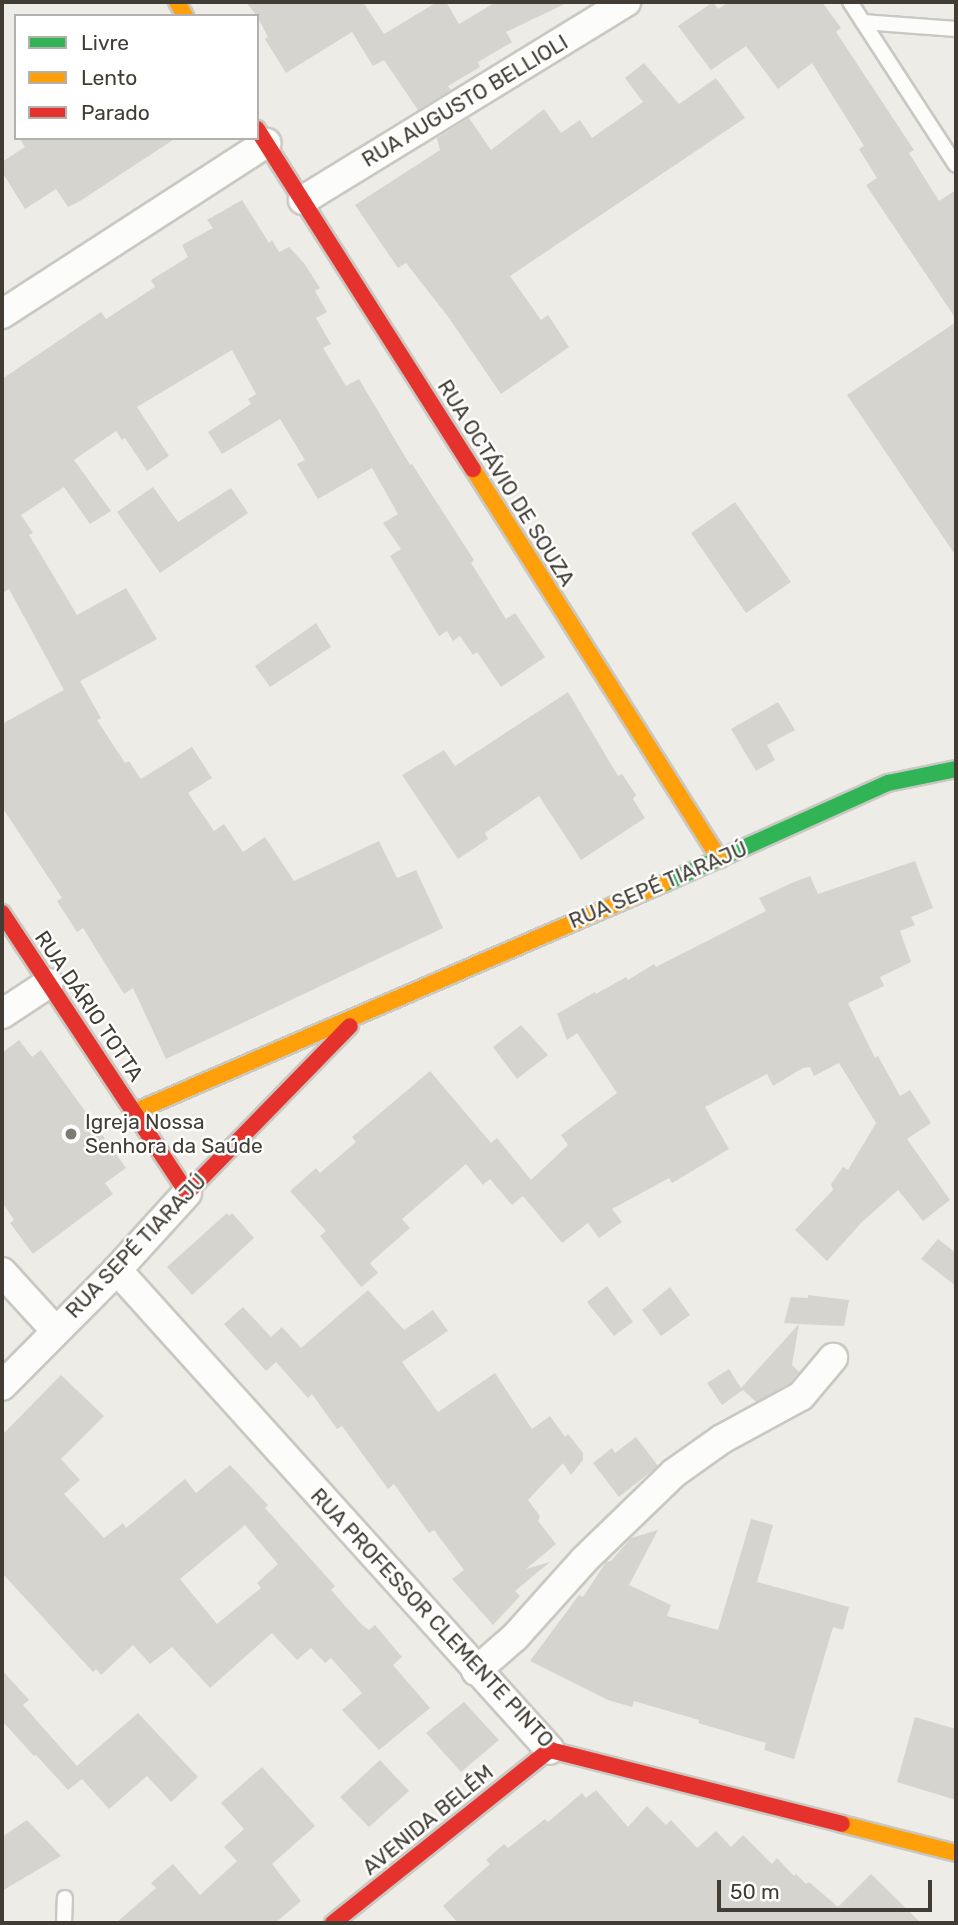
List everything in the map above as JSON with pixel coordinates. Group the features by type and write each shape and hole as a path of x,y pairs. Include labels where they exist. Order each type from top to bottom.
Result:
{"street":[{"name":"RUA AUGUSTO BELLIOLI","path":"303,200 626,2"},
{"name":"RUA OCTÁVIO DE SOUZA","path":"262,136 720,859"},
{"path":"2,314 256,140"},
{"name":"RUA SEPÉ TIARAJÚ","path":"134,1112 720,859 888,783 956,769"},
{"name":"RUA DÁRIO TOTTA","path":"2,913 187,1193"},
{"path":"2,1014 49,983"},
{"name":"RUA SEPÉ TIARAJÚ","path":"2,1386 117,1270 187,1193 363,1012"},
{"name":"RUA PROFESSOR CLEMENTE PINTO","path":"117,1270 550,1750 956,1853"},
{"path":"2,1272 55,1330"},
{"path":"476,1671 514,1637 584,1560 674,1473 722,1439 801,1396 833,1358"},
{"name":"AVENIDA BELÉM","path":"333,1923 550,1750"}],"lane":[{"path":"850,2 956,164"},
{"path":"863,22 956,29"},
{"path":"64,1923 65,1898"}],"building":[{"path":"246,2 363,2 384,34 437,2 446,2 459,24 496,2 569,2 506,32 512,42 478,62 480,67 448,86 451,90 418,110 384,60 373,66 352,32 286,73 265,39 268,37 259,20 259,14 255,14"},
{"path":"713,2 718,9 729,2 822,2 841,28 836,32 914,150 909,153 939,201 956,190 956,319 866,185 877,178 859,149 864,146 812,63 778,89 746,46 711,70 678,26"},
{"path":"644,63 679,104 716,78 745,118 510,276 541,320 548,315 569,347 501,394 449,318 406,263 398,268 355,205 440,150 437,138 469,118 491,150 544,109 561,133 580,120 592,138 643,102 625,78"},
{"path":"20,140 173,140 68,207 56,189 25,209 2,172 2,162 25,147"},
{"path":"242,200 269,243 272,240 279,252 289,247 304,263 320,288 315,291 327,312 316,318 331,344 323,348 346,386 359,379 410,465 412,464 474,560 471,563 506,619 515,613 545,657 501,687 477,652 473,655 460,636 453,641 447,631 439,636 390,556 401,549 383,523 398,514 372,468 318,499 297,464 305,460 280,419 222,454 208,432 251,404 248,399 256,394 232,350 137,407 169,456 147,471 125,438 122,440 116,431 74,460 111,511 90,524 64,487 21,515 33,533 29,535 77,615 126,588 157,639 64,690 9,589 2,593 2,379 101,312 106,319 155,287 151,280 188,257 182,245 213,228 207,220"},
{"path":"956,322 956,556 847,395"},
{"path":"153,487 178,522 231,488 248,513 160,573 117,512"},
{"path":"735,502 791,582 746,613 691,533"},
{"path":"316,623 331,647 270,687 255,666"},
{"path":"80,681 101,718 97,720 125,763 129,761 141,779 192,747 212,778 188,793 214,831 224,824 243,852 265,837 294,881 379,841 397,878 416,870 443,928 166,1059 133,988 124,994 83,928 77,932 57,901 62,898 2,807 2,724"},
{"path":"568,692 618,776 622,774 636,795 633,799 645,818 581,860 539,796 485,833 488,839 458,859 402,775 444,750 455,766"},
{"path":"778,702 795,730 767,745 775,760 756,771 731,729"},
{"path":"915,861 933,908 911,917 915,925 900,931 911,962 880,977 884,986 848,1003 875,1058 878,1056 900,1096 910,1090 931,1123 907,1139 950,1200 923,1221 898,1190 862,1222 827,1261 795,1230 833,1190 831,1184 843,1167 848,1170 876,1123 839,1063 814,1076 810,1067 803,1068 773,1086 767,1074 705,1107 729,1149 672,1183 669,1178 612,1209 622,1222 599,1238 588,1223 562,1243 523,1196 512,1205 490,1179 483,1185 466,1164 402,1219 410,1228 370,1263 378,1273 361,1287 320,1236 326,1231 290,1191 316,1168 320,1173 356,1142 352,1137 430,1071 491,1143 497,1138 531,1180 568,1145 561,1135 617,1093 577,1033 567,1040 557,1014 595,992 596,994 626,977 628,980 654,964 656,967 766,911 759,898 794,882 810,876 818,894"},
{"path":"521,1025 548,1055 517,1079 493,1047"},
{"path":"19,1040 32,1057 41,1050 126,1168 105,1183 113,1194 33,1254 10,1223 14,1220 2,1202 2,1053"},
{"path":"227,1213 229,1216 232,1213 254,1238 192,1295 167,1267"},
{"path":"938,1239 956,1253 956,1286 921,1259"},
{"path":"607,1286 633,1322 614,1336 587,1302"},
{"path":"670,1287 690,1315 661,1336 642,1310"},
{"path":"368,1290 404,1330 433,1310 448,1331 402,1362 438,1412 495,1373 532,1429 550,1416 565,1437 568,1434 583,1453 583,1460 571,1475 563,1463 528,1500 540,1516 538,1521 556,1544 526,1569 550,1562 515,1591 520,1596 493,1625 452,1579 464,1570 434,1530 429,1533 394,1484 388,1489 342,1426 337,1429 312,1394 308,1398 276,1362 266,1371 224,1324 243,1307 271,1337 282,1327 301,1348"},
{"path":"808,1295 849,1300 844,1326 784,1323 791,1297 808,1298"},
{"path":"799,1324 792,1365 799,1372 790,1383 756,1402 743,1390 722,1405 707,1383 729,1369 741,1388"},
{"path":"61,1375 104,1416 61,1459 80,1480 64,1494 104,1538 123,1523 126,1528 185,1479 196,1493 230,1465 268,1505 265,1508 335,1586 331,1590 362,1625 369,1630 375,1625 402,1657 393,1665 430,1708 379,1750 342,1710 362,1693 331,1658 325,1663 311,1648 297,1660 272,1633 210,1688 172,1647 150,1664 133,1645 101,1675 96,1669 93,1672 2,1573 2,1435","holes":["245,1525 278,1564 257,1583 261,1588 217,1624 180,1579"]},
{"path":"636,1437 658,1466 619,1497 593,1463 612,1448 615,1453"},
{"path":"751,1519 773,1525 757,1582 849,1607 843,1630 833,1627 794,1759 764,1750 766,1743 698,1723 699,1720 634,1701 632,1707 608,1700 530,1661 579,1595 583,1597 606,1562 611,1561 631,1538 658,1530 629,1585 671,1605 667,1616 718,1630"},
{"path":"2,1670 29,1700 23,1705 77,1766 138,1713 198,1777 171,1802 147,1776 109,1809 82,1779 68,1790 4,1723 2,1725"},
{"path":"464,1702 499,1740 461,1772 426,1733"},
{"path":"915,1717 956,1729 956,1800 897,1782"},
{"path":"380,1760 409,1791 369,1827 340,1797"},
{"path":"262,1767 315,1826 272,1864 301,1901 275,1923 116,1923 156,1888 151,1883 173,1864 200,1895 237,1861 224,1847 244,1829 221,1803"},
{"path":"596,1790 628,1827 647,1806 666,1825 671,1820 697,1848 716,1831 731,1847 743,1835 772,1864 777,1858 794,1876 796,1874 806,1884 809,1882 838,1907 871,1874 921,1923 458,1923 443,1906 490,1864 486,1860 504,1844 508,1848 545,1819 548,1822 582,1793 586,1798"},
{"path":"27,1820 61,1856 2,1891 2,1837"}],"traffic: fast":[{"path":"663,884 888,783 956,769"}],"traffic: slow":[{"path":"177,2 184,14"},
{"path":"473,469 720,859"},
{"path":"134,1112 663,884"},
{"path":"842,1824 956,1853"}],"traffic: jam":[{"path":"259,132 473,469"},
{"path":"2,913 187,1193 350,1026"},
{"path":"333,1923 550,1750 842,1824"}],"place":[{"name":"Igreja Nossa Senhora da Saúde","path":"71,1134"}]}
